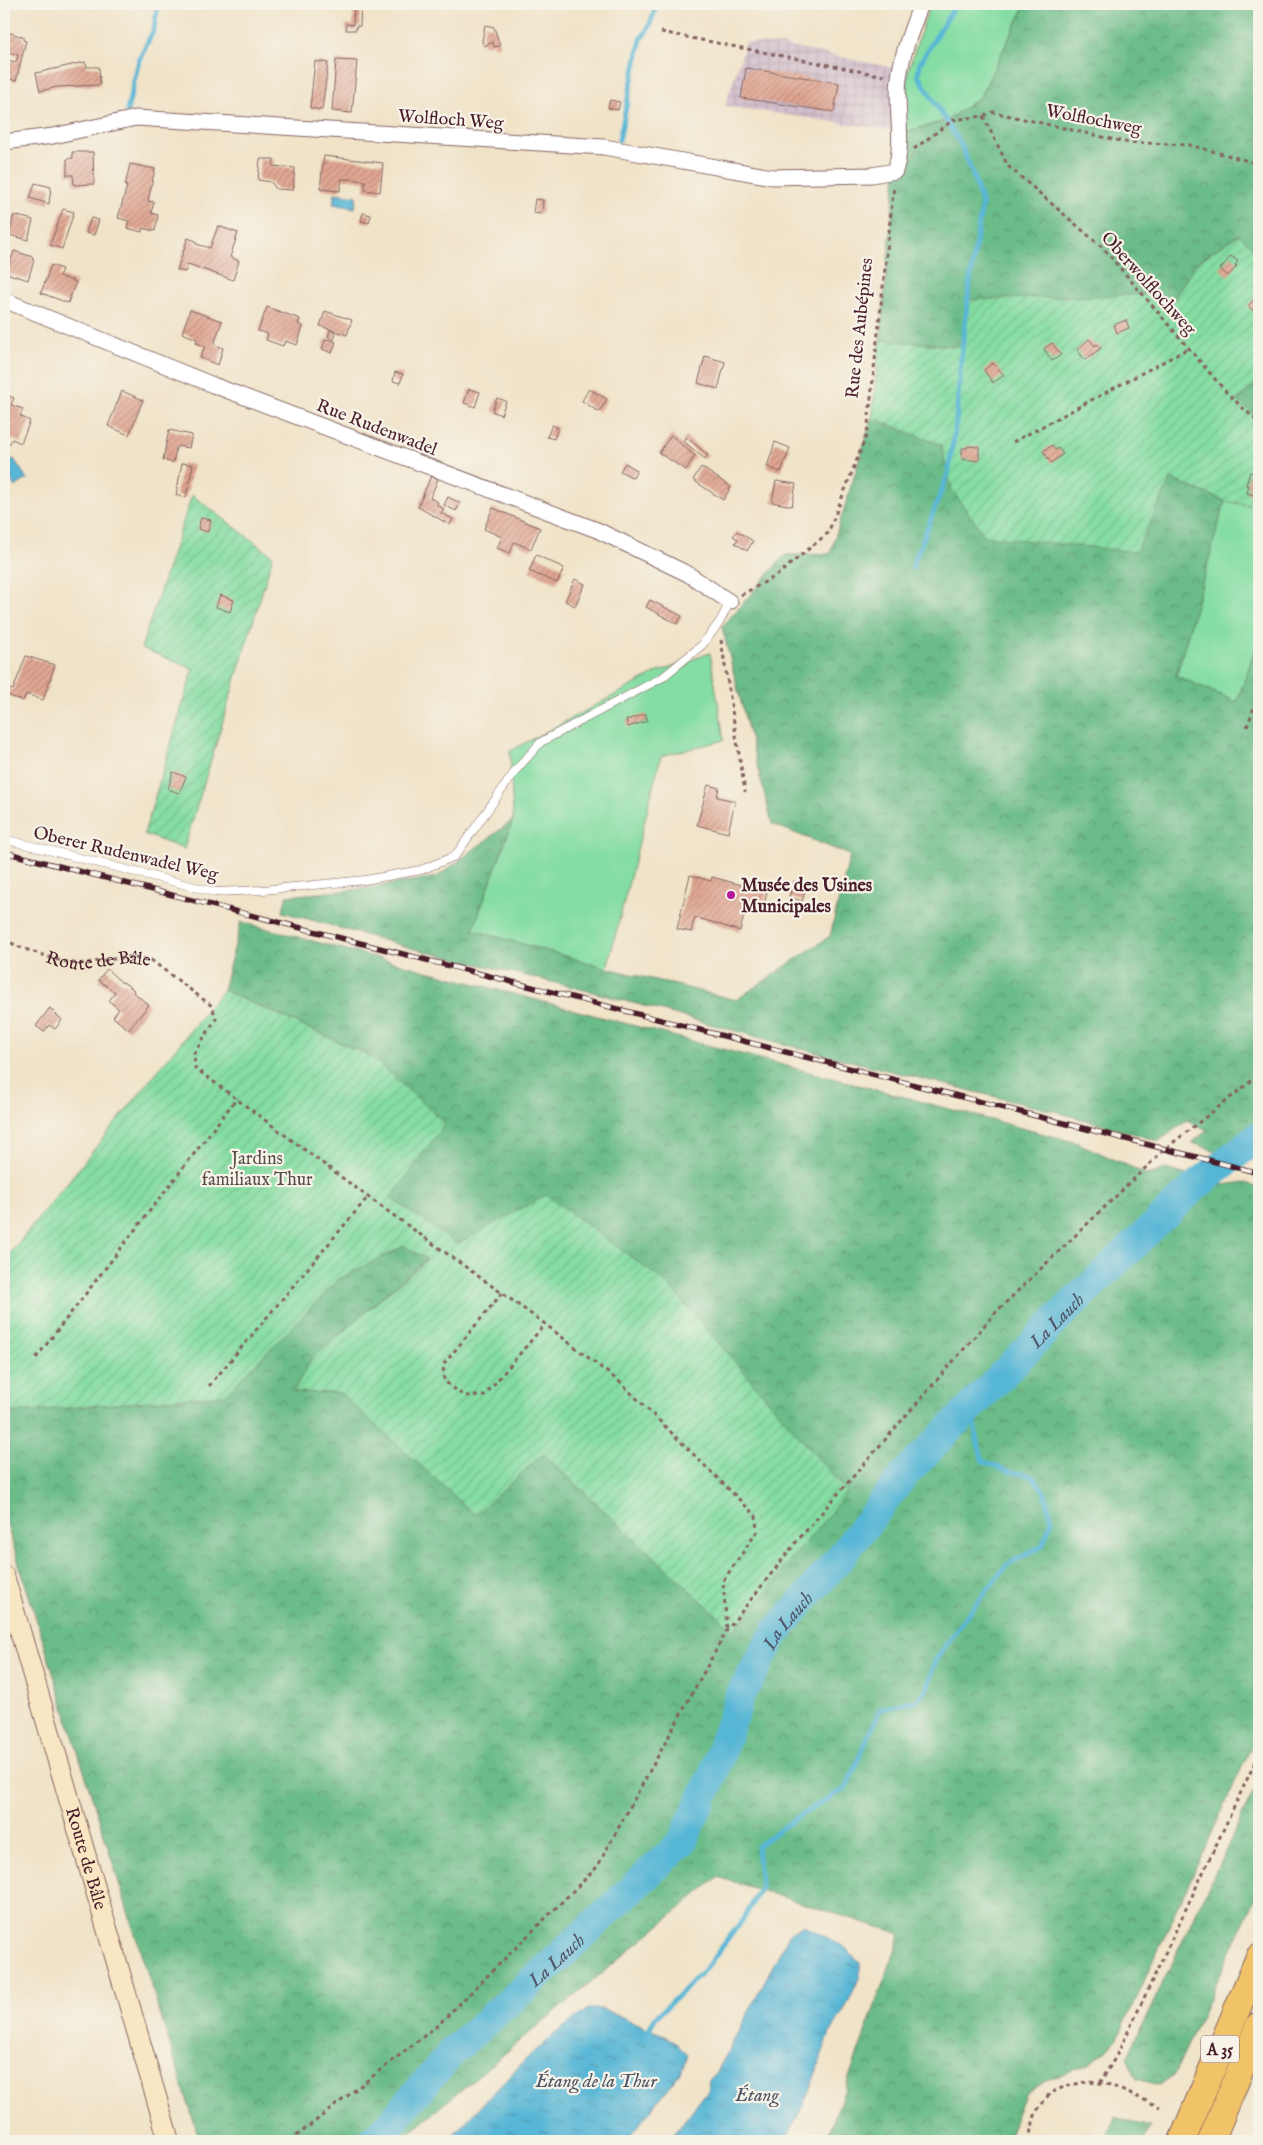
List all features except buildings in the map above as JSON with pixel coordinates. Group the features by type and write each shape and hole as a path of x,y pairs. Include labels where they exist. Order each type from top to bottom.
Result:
{"highway":[{"name":"A 35","path":"1182,2141 1259,1956"},
{"name":"A 35","path":"1211,2141 1259,2025"}],"main road":[{"name":"Route de Bâle","path":"4,1576 169,2141"}],"street":[{"path":"896,170 901,148 899,79 905,49 921,4"},
{"name":"Wolfloch Weg","path":"4,142 53,136 136,118 604,147 772,177 872,175 896,170"},
{"name":"Rue Rudenwadel","path":"4,300 213,385 597,530 688,574 730,602"}],"lane":[{"name":"Oberer Rudenwadel Weg","path":"4,840 215,892 263,890 365,880 420,870 455,856 516,770 541,742 663,678 702,645 719,623 730,602"}],"path":[{"path":"661,32 899,79"},
{"name":"Wolflochweg","path":"901,148 914,149 934,136 953,120 982,116 993,112 1124,142 1190,145 1259,164"},
{"name":"Oberwolflochweg","path":"982,116 1008,166 1103,248 1227,393 1259,423"},
{"name":"Rue des Aubépines","path":"730,602 776,576 828,533 867,434 896,170"},
{"path":"1013,442 1189,348"},
{"path":"719,623 745,792"},
{"path":"1247,728 1259,694"},
{"name":"Route de Bâle","path":"4,939 26,950 78,964 128,956 151,960 212,1006 216,1019 194,1053 195,1068 238,1098"},
{"path":"290,2141 438,2025 597,1867 726,1630 797,1541 996,1311 1165,1149 1259,1075"},
{"path":"36,1358 238,1098 368,1197 545,1324 621,1383 756,1516 757,1532 723,1581 726,1630"},
{"path":"209,1386 368,1197"},
{"path":"502,1294 442,1365 444,1381 464,1396 484,1396 545,1324"},
{"path":"1100,2083 1118,2053 1259,1754"},
{"path":"1028,2141 1036,2112 1050,2093 1073,2085 1087,2082 1110,2085 1160,2107"}],"shaded area":[{"path":"746,42 782,45 908,71 904,132 725,106"}],"green space":[{"path":"930,4 1026,4 980,97 946,121 904,132 908,71"},
{"path":"1026,4 1259,4 1259,254 1239,234 1196,263 1168,309 968,300 964,347 880,340 896,174 904,132 946,121 980,97"},
{"path":"1239,234 1259,254 1259,382 1237,400 1259,419 1259,507 1225,501 1171,479 1136,552 985,536 952,490 941,445 872,418 880,340 964,347 968,300 1153,294 1168,309 1196,263"},
{"path":"1259,382 1259,419 1237,400"},
{"path":"872,418 941,445 952,490 1171,479 1225,501 1176,676 1237,702 1259,639 1259,1161 1223,1153 1192,1143 1207,1130 1187,1120 1159,1141 1053,1111 798,1048 589,991 411,948 283,912 286,896 361,889 437,877 513,820 473,930 607,968 736,1000 830,936 850,855 772,824 722,627 785,555 830,554"},
{"path":"192,495 273,556 184,849 144,834 193,669 141,648"},
{"path":"1225,501 1259,507 1259,639 1237,702 1176,676"},
{"path":"710,653 724,740 661,756 607,968 472,930 513,820 510,751 658,672"},
{"path":"241,922 1078,1143 1148,1175 1165,1169 1224,1185 1243,1182 1259,1187 1259,1730 1118,2038 1107,2050 1087,2065 1049,2079 1025,2094 1009,2135 1009,2141 826,2141 901,1934 718,1877 399,2141 200,2141 4,1516 4,1413 225,1395 339,1279 404,1246 427,1258 311,1359 293,1392 340,1393 475,1514 543,1454 734,1631 546,1196 457,1244 390,1197 370,1056 223,990"},
{"name":"Jardins familiaux Thur","path":"223,990 370,1056 445,1123 391,1198 457,1244 546,1195 667,1283 847,1492 734,1631 543,1454 475,1515 340,1393 293,1392 311,1359 427,1259 404,1246 339,1279 225,1395 4,1413 4,1261"},
{"path":"1259,1780 1259,1889 1174,2075 1159,2085 1137,2079 1127,2058"},
{"path":"1115,2117 1150,2127 1144,2141 1106,2141"}],"water":[{"path":"335,193 357,196 355,208 333,204"},
{"path":"14,459 27,479 15,487 4,469 4,465"},
{"name":"Étang","path":"804,1925 846,1948 860,1963 860,1976 847,2005 830,2033 809,2092 786,2141 668,2141 709,2089 710,2079 717,2072 790,1933"},
{"name":"Étang de la Thur","path":"588,2009 603,2009 659,2033 674,2041 687,2055 681,2072 626,2141 447,2141 528,2057"}],"waterway":[{"path":"127,111 139,60 154,29 158,4"},
{"path":"619,140 641,39 649,27 657,4"},
{"path":"912,568 948,474 956,422 969,287 982,204 961,145 918,75 920,63 956,4"},
{"name":"La Lauch","path":"372,2141 381,2134 454,2050 545,1970 682,1842 714,1772 740,1696 775,1633 839,1559 905,1474 1068,1308 1193,1188 1259,1136"},
{"path":"648,2035 655,2018 706,1968 744,1918 761,1887 757,1846 796,1818 846,1788 880,1709 917,1700 927,1689 935,1661 961,1623 1008,1564 1042,1546 1052,1520 1044,1491 1032,1476 1008,1471 983,1461 976,1437 974,1402"}],"railway":[{"path":"4,852 1259,1173"}],"place":[{"name":"Musée des Usines Municipales","path":"731,895"}]}
